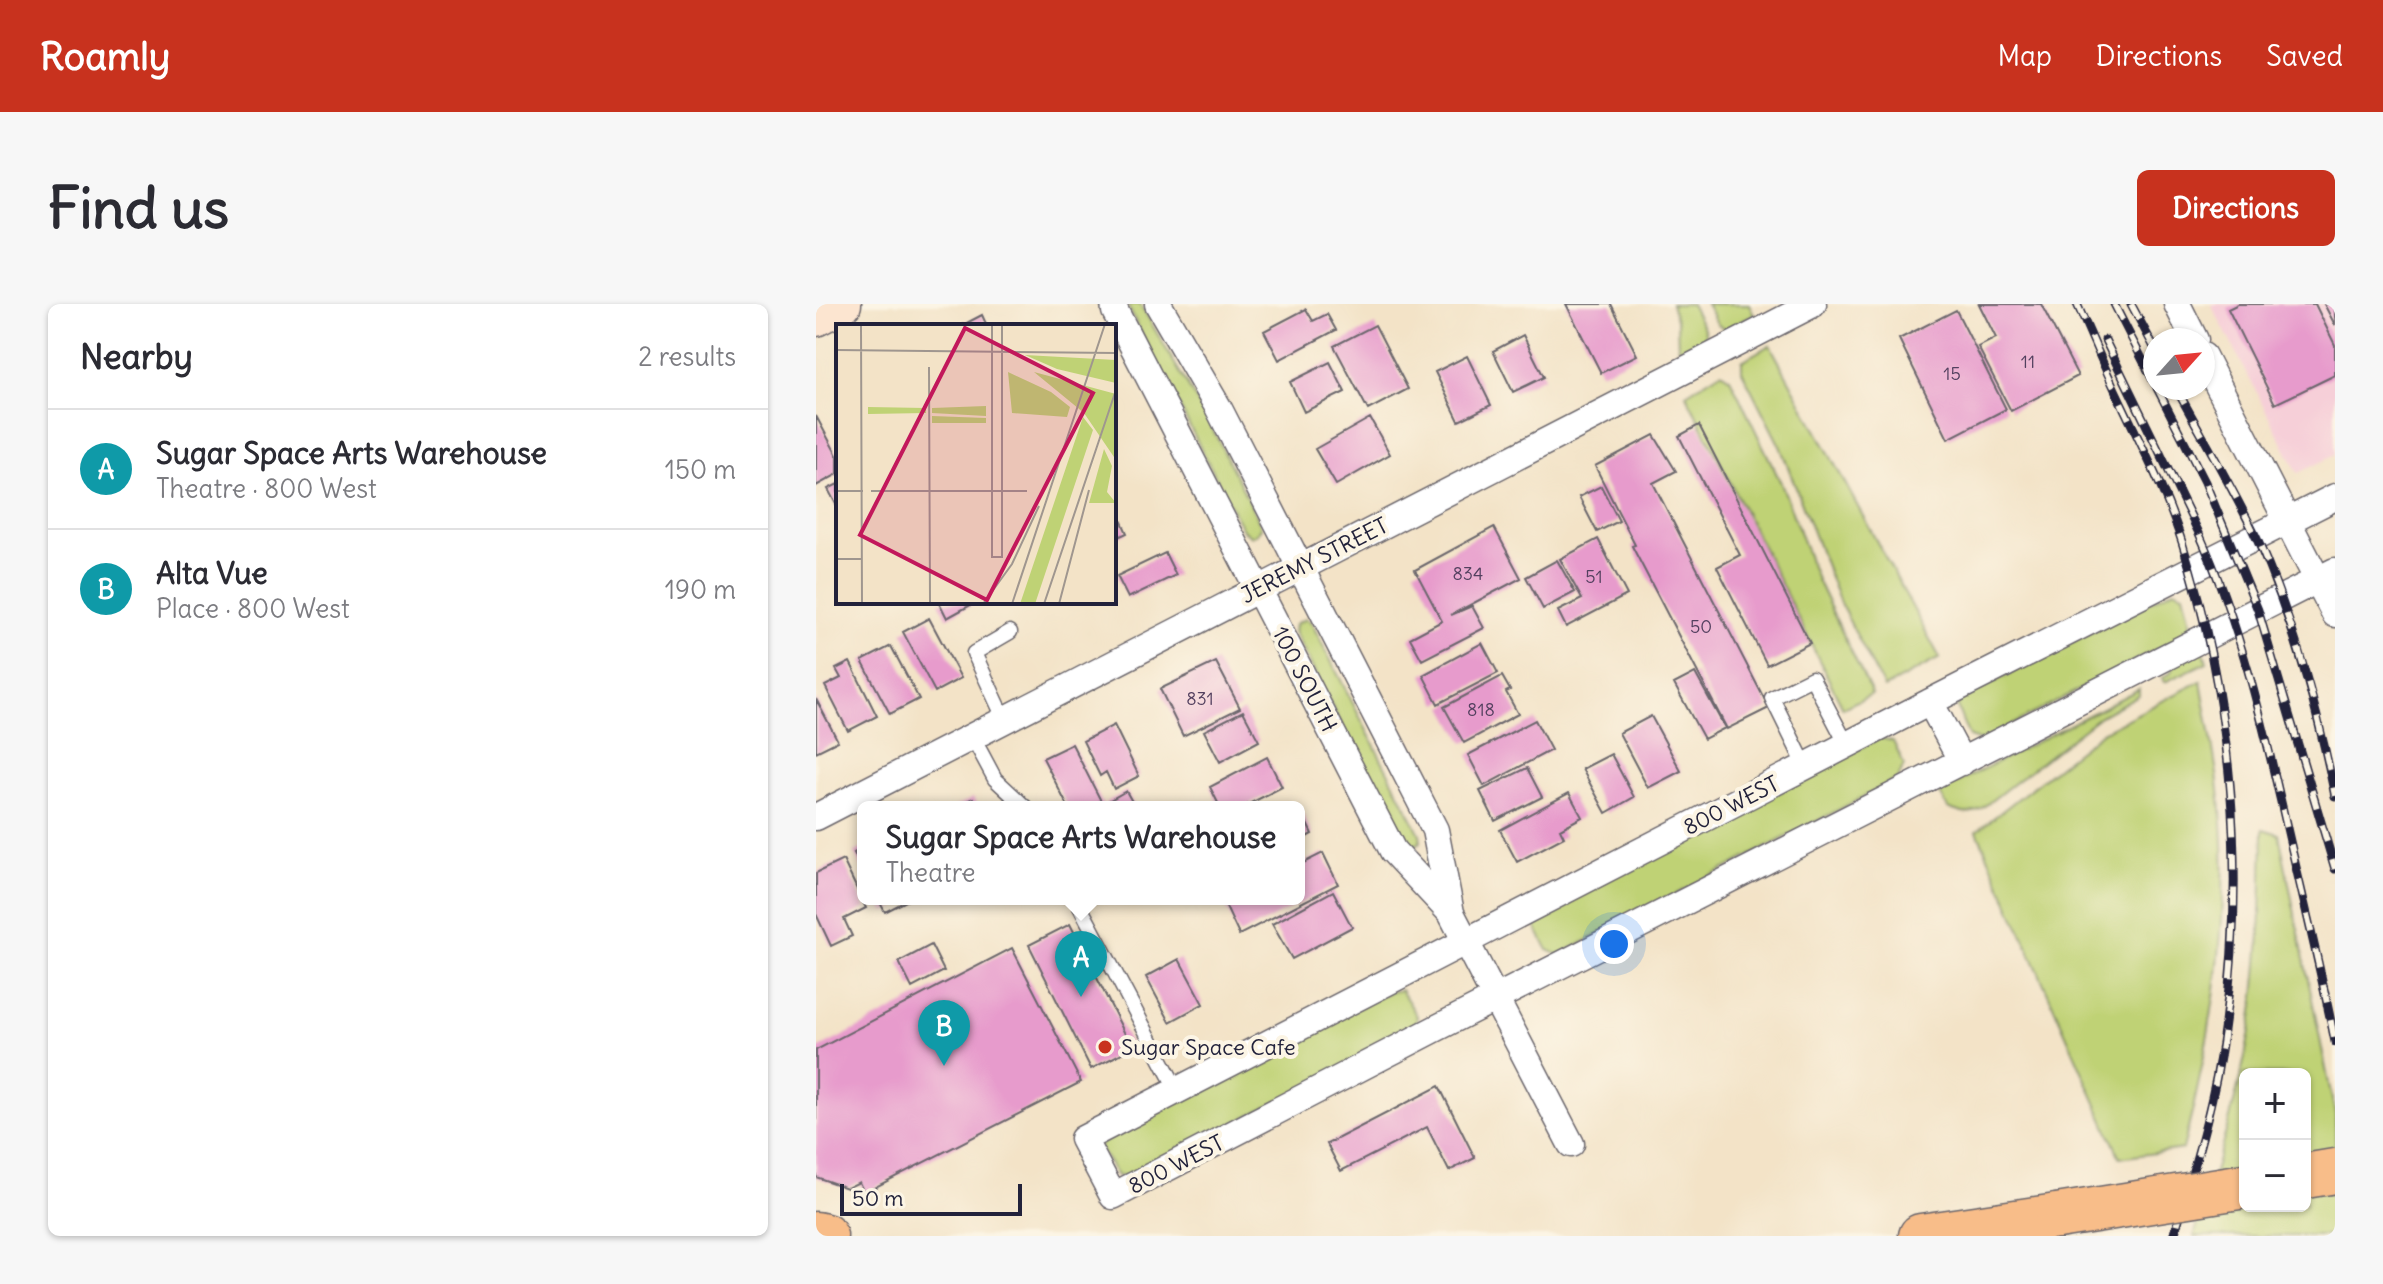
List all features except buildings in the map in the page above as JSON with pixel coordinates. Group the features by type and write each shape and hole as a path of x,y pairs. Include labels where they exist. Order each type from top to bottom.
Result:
{"highway":[{"path":"2311,1175 2335,1171"},
{"path":"1921,1236 2239,1187"},
{"path":"816,1234 825,1236"}],"main road":[{"path":"816,318 843,304"}],"street":[{"name":"100 SOUTH","path":"1114,304 1393,851 1451,913"},
{"name":"100 SOUTH","path":"1158,304 1218,407 1435,830 1451,913 1571,1144"},
{"name":"JEREMY STREET","path":"816,817 1813,304"},
{"path":"2177,304 2189,328"},
{"path":"2215,380 2287,522 2326,576 2335,614"},
{"name":"800 WEST","path":"2326,576 1113,1196 1083,1139 2335,497"},
{"path":"1930,702 1962,762"}],"lane":[{"path":"1005,720 974,653 1010,632"},
{"path":"1806,767 1772,698 1812,678 1847,745"},
{"path":"972,736 995,779 1019,801"},
{"path":"1079,905 1177,1090"}],"shaded area":[{"path":"2211,304 2335,304 2335,455 2298,473"}],"green space":[{"path":"1130,304 1140,304 1210,424 1260,523 1261,528 1256,534 1252,536 1243,530 1128,307"},
{"path":"1671,304 1691,304 1705,331 1705,339 1678,349 1677,322"},
{"path":"1706,304 1749,304 1754,314 1725,329 1718,325"},
{"path":"1770,345 1940,658 1884,688 1840,603 1780,446 1742,371 1742,361"},
{"path":"1721,372 1730,378 1782,485 1817,580 1872,694 1843,708 1686,394"},
{"path":"2174,589 2184,593 2193,630 1981,741 1969,737 1957,707 1961,699"},
{"path":"1305,619 1311,622 1420,834 1421,841 1415,846 1403,844 1294,632 1295,624"},
{"path":"2203,648 2207,662 2165,682 2162,678 2170,673 2176,663"},
{"path":"2201,681 2217,776 2223,835 2222,926 2211,1016 2183,1149 2120,1158 1977,831 2102,732"},
{"path":"2139,689 2139,695 2100,716 1982,808 1965,813 1948,808 1939,792"},
{"path":"1880,738 1893,741 1904,765 1898,779 1559,955 1548,950 1534,924 1539,912"},
{"path":"2263,829 2279,834 2335,1114 2335,1236 2194,1236 2239,1081 2239,1212 2311,1212 2311,1068 2242,1068 2253,1012 2261,920"},
{"path":"1401,990 1417,1016 1415,1031 1128,1177 1117,1176 1099,1148 1106,1135 1389,992"}],"railway":[{"path":"2077,304 2176,523 2213,663 2230,787 2234,912 2223,1037 2209,1112 2174,1236"},
{"path":"2114,304 2143,361"},
{"path":"2131,304 2144,328"},
{"path":"2105,340 2198,531 2227,603 2269,753 2335,1042"},
{"path":"2163,400 2205,482 2258,610 2335,869"},
{"path":"2183,400 2238,501 2270,570 2303,665 2335,796"}],"place":[{"name":"Sugar Space Arts Warehouse","path":"1081,997"},
{"name":"Sugar Space Cafe","path":"1105,1047"},
{"name":"Alta Vue","path":"944,1066"}]}
